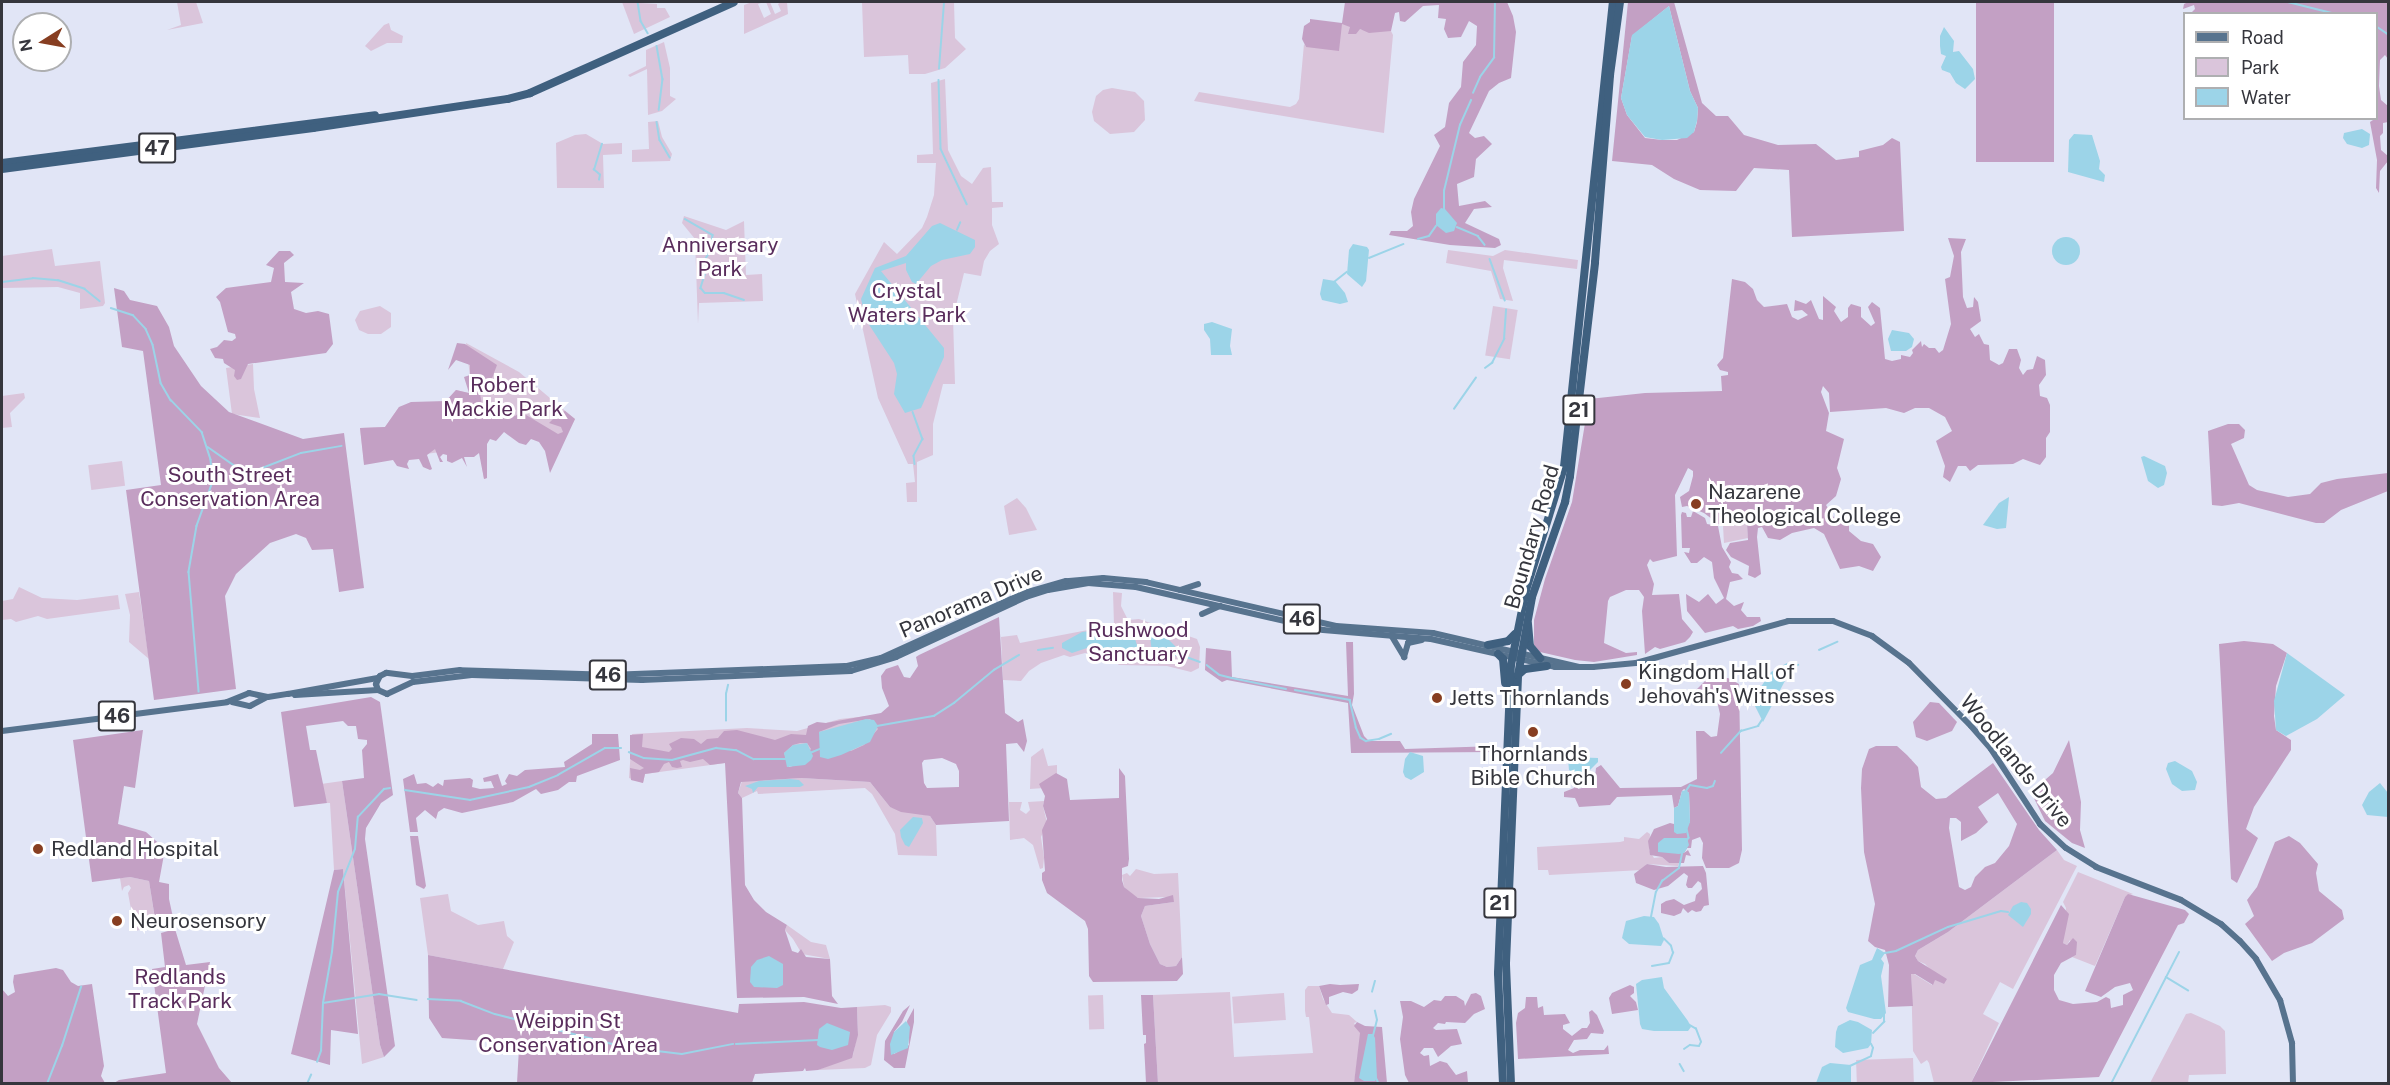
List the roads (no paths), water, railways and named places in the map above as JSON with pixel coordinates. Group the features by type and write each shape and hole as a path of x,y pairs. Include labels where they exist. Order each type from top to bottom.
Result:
{"highway":[{"name":"47","path":"628,49 665,27 722,2"},
{"name":"47","path":"2,169 479,105 530,93 734,2"},
{"name":"Boundary Road","path":"1503,1083 1498,973 1510,761 1518,675 1515,634 1526,590 1563,489 1612,2"},
{"name":"Boundary Road","path":"1511,1083 1506,963 1510,761 1506,723 1516,655 1574,450 1594,274 1610,75 1620,2"},
{"path":"665,27 668,30 691,21"},
{"name":"47","path":"2,163 312,121 421,112"},
{"path":"1527,617 1530,646 1540,658"},
{"path":"1488,645 1508,642 1515,634"},
{"path":"1498,654 1504,664 1506,723"},
{"path":"1518,675 1525,669 1547,666"}],"main road":[{"name":"Panorama Drive","path":"824,670 881,658 1024,592 1066,581 1121,579 1336,626 1414,630 1488,645 1516,655"},
{"name":"Panorama Drive","path":"824,670 878,664 1026,597 1067,585 1122,584 1323,630 1431,639 1498,654 1516,655"},
{"path":"1176,590 1198,584"},
{"path":"1202,615 1221,606"},
{"name":"Woodlands Drive","path":"1516,655 1547,666 1579,667 1636,663 1795,620 1833,621 1872,636 1909,663 1971,726 1990,749 2050,835 2096,867 2159,890 2204,912 2240,941 2269,979 2283,1010 2292,1042 2293,1083"},
{"path":"1391,635 1404,657 1408,643 1431,639"},
{"name":"Woodlands Drive","path":"1516,655 1579,667"},
{"name":"46","path":"244,700 250,706 255,699 378,678 383,674 412,676 460,670 615,675 824,670"},
{"name":"46","path":"288,694 311,696 378,690 387,694 413,682 472,675 616,680 824,670"},
{"path":"393,675 397,681 395,690"},
{"path":"378,678 378,690"},
{"name":"46","path":"2,731 244,700 249,693 255,699"}],"water":[{"path":"1669,6 1690,91 1698,108 1694,132 1687,138 1662,140 1645,137 1627,115 1621,98 1632,35"},
{"path":"1944,27 1954,41 1953,52 1959,51 1973,69 1975,79 1965,89 1956,83 1950,73 1942,70 1946,56 1941,54 1940,36"},
{"path":"2362,129 2370,134 2369,145 2362,148 2347,144 2343,138 2344,133"},
{"path":"2074,134 2092,135 2100,161 2099,169 2105,175 2104,182 2068,172 2069,140"},
{"path":"1441,208 1445,209 1457,223 1454,231 1446,233 1436,225 1436,214"},
{"path":"940,223 975,240 975,247 970,254 942,260 931,266 916,284 912,282 906,270 906,263 881,271 944,348 944,357 921,408 905,413 894,394 897,374 894,363 866,320 861,299 875,268 906,256 932,226"},
{"path":"2066,237 2076,241 2080,251 2076,261 2066,265 2056,261 2052,251 2056,241"},
{"path":"1353,244 1367,247 1369,250 1366,281 1362,287 1347,274 1349,250"},
{"path":"1323,279 1335,281 1345,293 1348,302 1340,304 1322,300 1320,294"},
{"path":"1212,322 1232,329 1230,346 1232,355 1211,355 1210,339 1204,330 1204,324"},
{"path":"1892,330 1909,333 1914,339 1912,347 1906,351 1891,351 1888,339"},
{"path":"2144,456 2165,466 2167,473 2164,485 2158,488 2148,481 2141,457"},
{"path":"2009,497 2006,528 1997,529 1983,525 1999,503"},
{"path":"1118,631 1134,636 1138,648 1130,657 1098,648 1090,647 1072,653 1062,648 1062,643 1082,632"},
{"path":"1160,631 1180,651 1180,655 1167,658 1152,653 1150,636 1152,632"},
{"path":"2287,653 2345,695 2317,719 2286,736 2276,730 2274,701"},
{"path":"1787,663 1789,666 1787,677 1763,722 1752,700 1771,672"},
{"path":"866,719 874,720 878,726 870,742 828,759 820,757 819,732"},
{"path":"807,743 813,756 811,760 805,765 787,767 784,753 793,745"},
{"path":"1410,752 1423,756 1424,772 1411,780 1405,777 1403,772 1405,759"},
{"path":"1571,757 1598,758 1598,762 1588,772 1575,773 1569,770 1568,759"},
{"path":"2175,761 2192,771 2197,782 2195,790 2182,791 2172,784 2166,769 2168,763"},
{"path":"799,780 804,785 800,787 758,787 753,793 752,789 745,786 759,781"},
{"path":"2380,783 2388,793 2388,817 2367,815 2362,805 2369,792"},
{"path":"1686,790 1689,793 1690,822 1686,833 1677,834 1674,832 1674,808 1678,806 1682,791"},
{"path":"913,817 922,818 923,823 909,847 905,845 900,830"},
{"path":"1664,838 1687,838 1689,845 1684,853 1658,852 1658,843"},
{"path":"2021,902 2027,903 2031,909 2031,914 2023,927 2008,915 2013,906"},
{"path":"1644,916 1654,917 1659,924 1664,940 1661,946 1629,944 1622,938 1626,921"},
{"path":"1877,948 1885,953 1881,959 1884,963 1881,976 1886,1013 1881,1019 1848,1012 1846,1008 1860,965 1872,960"},
{"path":"769,956 783,964 783,985 777,988 754,987 750,982 751,967 757,960"},
{"path":"1662,977 1664,988 1691,1027 1688,1031 1642,1029 1636,984 1642,980"},
{"path":"1850,1020 1872,1030 1871,1044 1868,1048 1843,1053 1835,1047 1836,1032 1838,1026"},
{"path":"906,1021 910,1027 908,1048 891,1055 890,1044 894,1032"},
{"path":"827,1023 850,1032 848,1045 832,1050 817,1045 819,1029"},
{"path":"1368,1034 1373,1034 1375,1038 1377,1078 1375,1081 1364,1081 1359,1078"},
{"path":"1830,1063 1851,1065 1851,1083 1816,1083 1822,1067"}],"waterway":[{"path":"638,2 641,21 648,33"},
{"path":"939,69 944,2"},
{"path":"1473,93 1480,77 1494,58 1495,2"},
{"path":"2288,2 2328,12"},
{"path":"2378,27 2388,34"},
{"path":"657,46 663,79 659,110"},
{"path":"939,80 941,149 967,204"},
{"path":"1444,209 1444,191 1460,125 1471,100"},
{"path":"657,122 660,140 670,157"},
{"path":"599,180 600,175 594,170 602,144"},
{"path":"685,219 713,235 711,251 702,265 705,275 701,288 705,293 724,293 744,300"},
{"path":"957,230 960,223"},
{"path":"1418,239 1429,236 1436,226"},
{"path":"1457,227 1478,236 1485,245"},
{"path":"1369,258 1403,244"},
{"path":"1490,259 1505,300"},
{"path":"1334,282 1347,272"},
{"path":"2,282 33,278 58,280 85,289 100,301"},
{"path":"111,308 133,315 146,329 153,345 161,383 171,400 202,432 211,460 213,482 197,526 189,572 199,692"},
{"path":"1485,368 1492,363 1504,339 1506,310"},
{"path":"1454,409 1476,378"},
{"path":"913,412 923,439 914,456 915,464"},
{"path":"208,447 237,467 257,470 301,453 341,446"},
{"path":"1819,650 1837,642"},
{"path":"1038,650 1053,648"},
{"path":"877,726 934,716 954,703 994,670 1019,655"},
{"path":"1181,655 1200,662"},
{"path":"1207,665 1220,675 1286,689"},
{"path":"1789,669 1798,665"},
{"path":"726,721 728,685"},
{"path":"1295,690 1350,700 1356,727 1361,738 1366,741 1391,734"},
{"path":"1721,753 1741,731 1758,726 1762,720"},
{"path":"405,790 470,800 529,787 558,775 605,748 621,748"},
{"path":"629,752 644,758 672,760 716,748 736,750 754,759 785,759"},
{"path":"810,753 820,749"},
{"path":"1686,791 1690,785 1707,788 1713,786 1715,781"},
{"path":"317,1062 321,1051 323,1003 332,952 338,892 355,849 358,817 384,789 390,788"},
{"path":"1687,829 1689,838 1687,841"},
{"path":"1651,917 1656,892 1662,881 1679,868 1682,854"},
{"path":"1885,953 1896,951 1948,927 2001,911 2008,912"},
{"path":"1652,966 1669,963 1673,953 1671,946 1664,939"},
{"path":"2111,1084 2179,952"},
{"path":"2166,977 2188,990"},
{"path":"1372,992 1375,981"},
{"path":"47,1084 81,987"},
{"path":"323,1003 379,994 417,1000"},
{"path":"428,999 461,1001 495,1014 624,1047 682,1054 733,1044"},
{"path":"1373,1036 1377,1020 1375,1011"},
{"path":"1873,1033 1884,1022 1884,1015"},
{"path":"1684,1049 1690,1045 1699,1046 1701,1042 1696,1029 1689,1025"},
{"path":"736,1044 818,1040"},
{"path":"1850,1066 1871,1056 1873,1048 1871,1044"},
{"path":"1680,1064 1684,1071"},
{"path":"307,1084 311,1075"},
{"path":"1377,1079 1379,1084"}],"place":[{"name":"Nazarene Theological College","path":"1696,504"},
{"name":"Kingdom Hall of Jehovah's Witnesses","path":"1626,684"},
{"name":"Jetts Thornlands","path":"1437,698"},
{"name":"Thornlands Bible Church","path":"1533,732"},
{"name":"Redland Hospital","path":"38,849"},
{"name":"Neurosensory","path":"117,921"}],"park label":[{"name":"Anniversary Park","path":"720,257"},
{"name":"Crystal Waters Park","path":"907,303"},
{"name":"Robert Mackie Park","path":"503,397"},
{"name":"South Street Conservation Area","path":"230,487"},
{"name":"Rushwood Sanctuary","path":"1138,642"},
{"name":"Redlands Track Park","path":"180,989"},
{"name":"Weippin St Conservation Area","path":"568,1033"}]}
